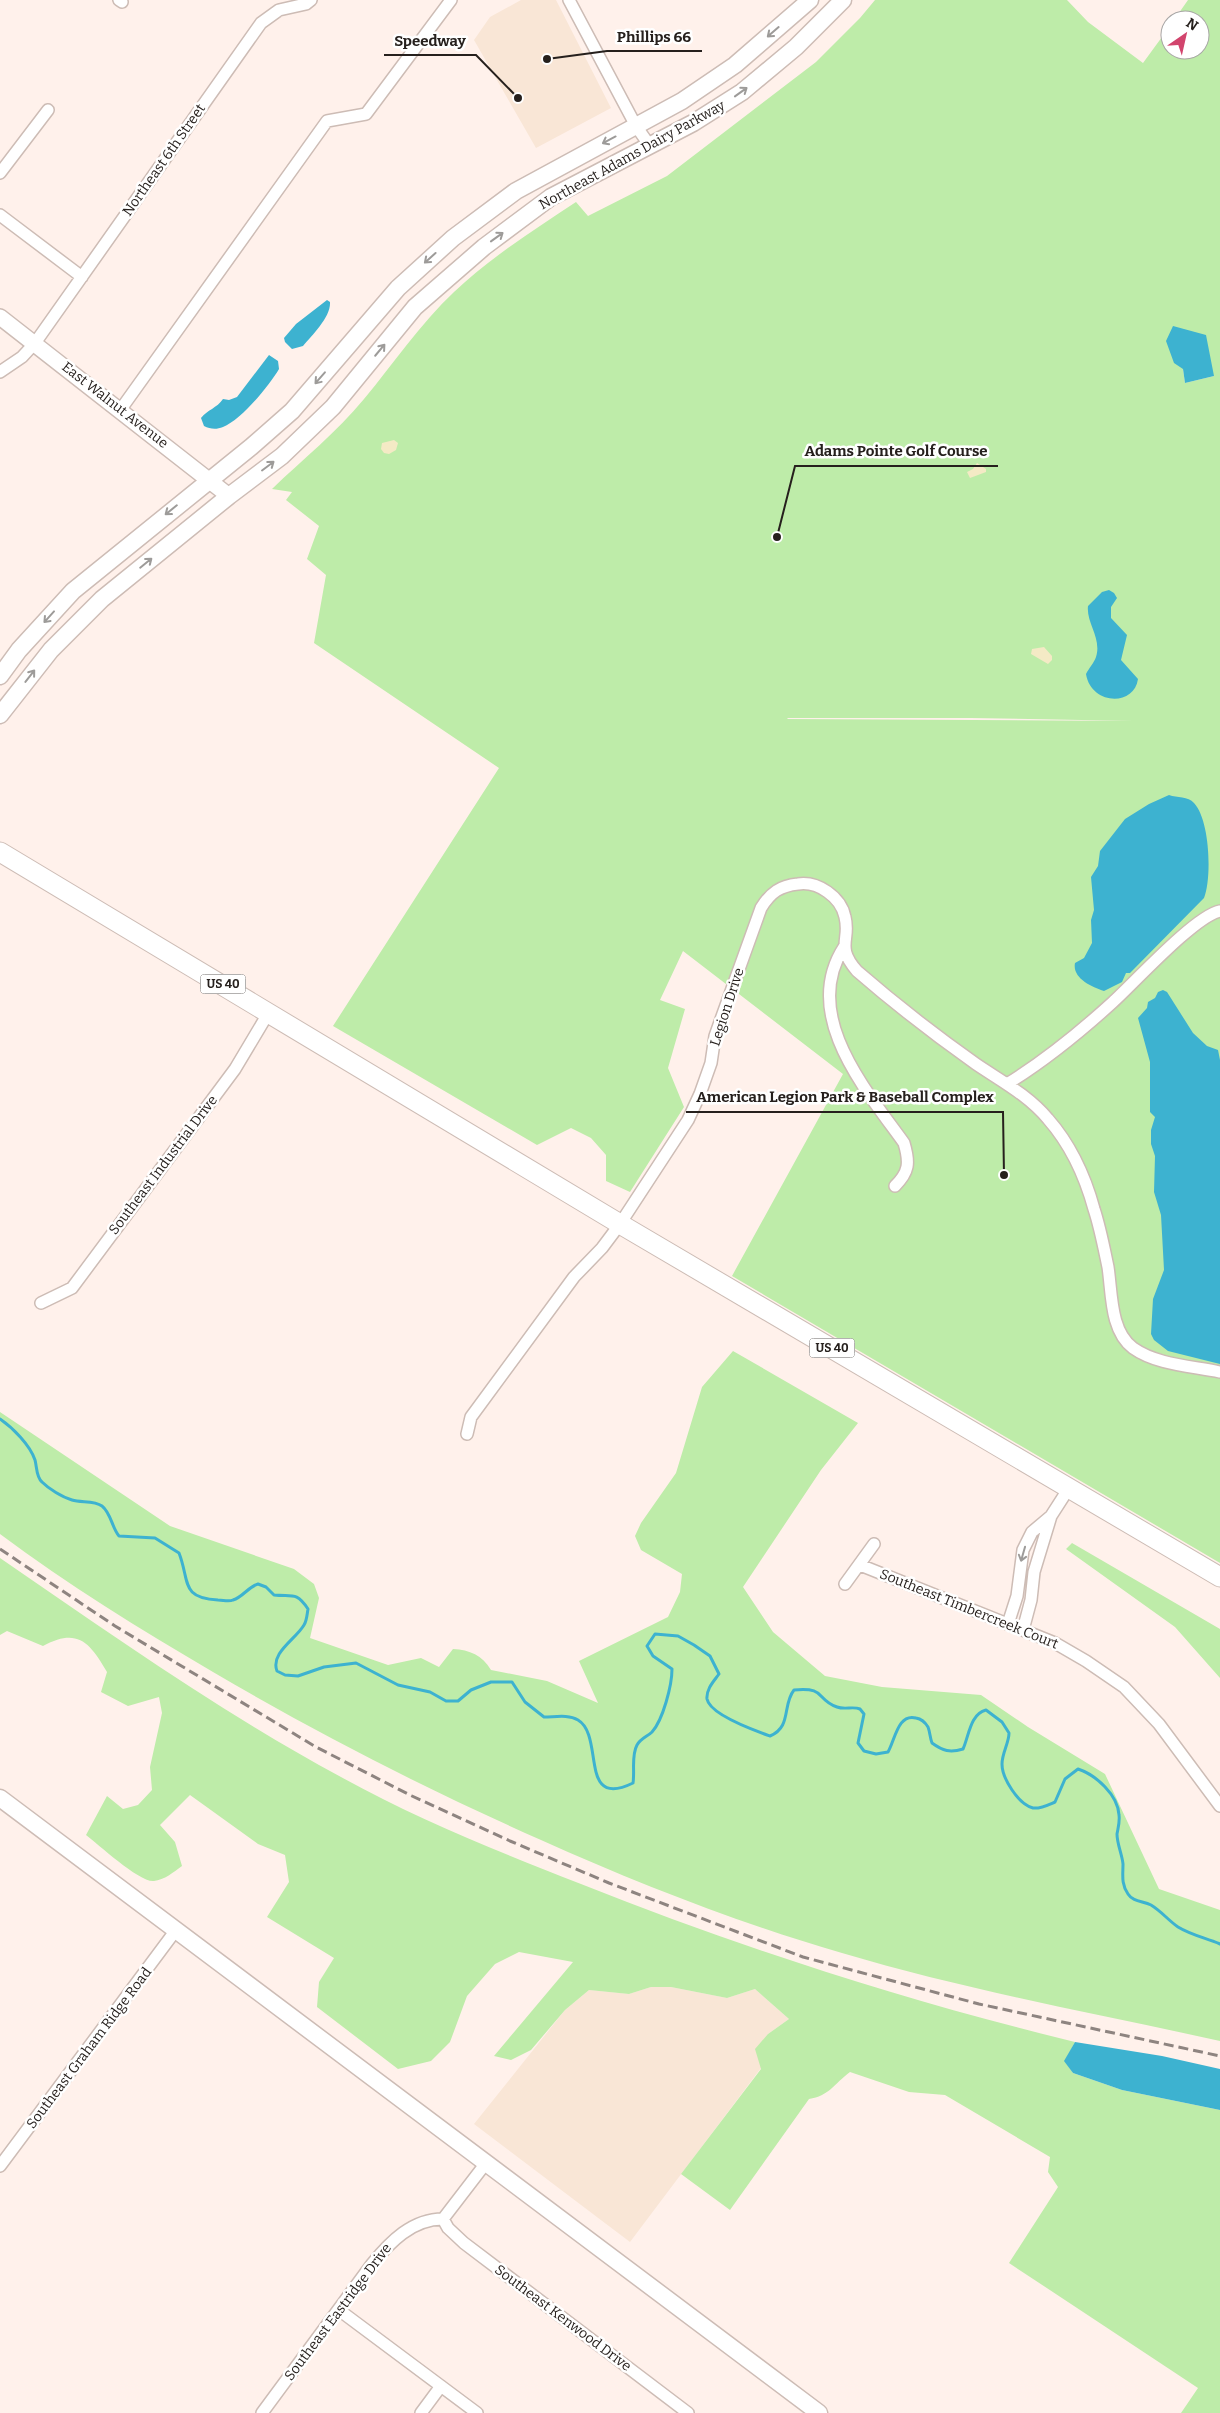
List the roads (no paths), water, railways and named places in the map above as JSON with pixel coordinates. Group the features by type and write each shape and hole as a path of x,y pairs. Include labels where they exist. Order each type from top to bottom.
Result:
{"main road":[{"name":"Northeast Adams Dairy Parkway","path":"0,676 19,650 73,591 251,447 292,410 398,288 453,238 516,190 682,101 735,65 810,0"},
{"name":"Northeast Adams Dairy Parkway","path":"0,715 51,650 102,599 229,496 282,456 333,407 415,307 484,247 551,197 693,123 742,92 796,47 843,0"},
{"name":"US 40","path":"0,852 620,1224 1220,1577"},
{"path":"0,1798 819,2413"}],"street":[{"name":"Northeast 6th Street","path":"0,372 22,357 35,343 261,23 279,10 306,4 311,0"},
{"path":"121,409 327,121 366,114 452,0"},
{"path":"570,0 636,126 650,146"},
{"path":"0,173 48,110"},
{"path":"0,215 82,277"},
{"name":"East Walnut Avenue","path":"0,317 121,409 229,496"},
{"name":"Legion Drive","path":"620,1224 688,1120 700,1094 710,1062 715,1036 761,908 770,894 785,886 806,883 822,889 838,901 846,917 844,947"},
{"path":"1007,1084 1045,1060 1112,1002 1198,921 1220,911"},
{"path":"844,947 849,962 874,986 975,1064 1026,1097 1048,1118 1064,1141 1082,1174 1095,1209 1116,1320 1122,1336 1132,1347 1152,1358 1220,1372"},
{"path":"844,947 832,974 830,1013 846,1056 904,1143 909,1168 904,1177 895,1186"},
{"name":"Southeast Industrial Drive","path":"41,1303 72,1288 235,1069 269,1012"},
{"path":"467,1434 471,1416 527,1339 574,1277 602,1248 620,1224"},
{"path":"1023,1630 1034,1572 1051,1516 1069,1488"},
{"path":"1008,1624 1017,1596 1023,1550 1032,1532 1051,1516"},
{"name":"Southeast Timbercreek Court","path":"845,1584 874,1544"},
{"name":"Southeast Timbercreek Court","path":"860,1565 1055,1643 1086,1661 1124,1687 1159,1724 1220,1806"},
{"name":"Southeast Graham Ridge Road","path":"0,2166 176,1930"},
{"path":"443,2219 486,2163"},
{"name":"Southeast Eastridge Drive","path":"262,2413 390,2242 412,2227 430,2218 443,2219"},
{"name":"Southeast Kenwood Drive","path":"443,2219 448,2228 464,2243 688,2413"},
{"path":"339,2310 477,2413"},
{"path":"421,2413 441,2386"}],"water":[{"path":"327,300 330,302 329,308 320,326 303,346 292,349 285,342 284,338 296,324"},
{"path":"1173,326 1206,335 1214,376 1185,383 1183,369 1174,363 1166,341"},
{"path":"269,355 278,361 279,369 254,402 238,417 223,427 213,429 204,426 201,418 203,415 218,405 223,399 229,400 237,397"},
{"path":"1109,590 1117,598 1111,607 1111,618 1127,635 1121,660 1138,679 1135,688 1129,694 1121,698 1112,699 1096,692 1086,674 1095,659 1097,650 1096,637 1089,618 1088,606 1102,592"},
{"path":"1169,795 1192,801 1199,811 1208,849 1207,889 1204,898 1130,973 1126,973 1122,982 1104,991 1084,981 1076,973 1075,968 1075,963 1084,958 1092,943 1091,920 1094,910 1091,877 1098,866 1100,851 1125,819 1149,804"},
{"path":"1163,990 1167,992 1193,1033 1207,1046 1218,1050 1220,1060 1220,1364 1168,1351 1154,1340 1151,1334 1153,1299 1164,1270 1161,1215 1154,1192 1155,1156 1151,1144 1151,1130 1155,1117 1150,1112 1150,1062 1138,1018 1147,1008 1148,1002 1155,998 1158,992"},
{"path":"1075,2042 1162,2056 1220,2069 1220,2110 1122,2090 1073,2073 1064,2061"}],"waterway":[{"path":"0,1419 15,1432 33,1454 39,1477 48,1487 72,1500 95,1503 102,1506 119,1536 155,1538 179,1553 188,1586 197,1596 206,1599 231,1601 237,1599 251,1587 258,1584 266,1587 274,1595 297,1597 304,1603 308,1609 306,1621 277,1658 277,1671 285,1675 298,1676 324,1667 356,1663 398,1685 430,1692 446,1701 458,1701 471,1690 491,1682 512,1682 525,1702 544,1717 566,1716 574,1718 586,1728 599,1779 605,1787 616,1789 633,1783 635,1749 640,1741 656,1727 669,1693 672,1669 653,1656 647,1646 655,1634 678,1636 710,1656 719,1674 708,1692 707,1699 710,1705 734,1722 770,1736 781,1727 790,1696 794,1690 812,1690 837,1707 860,1709 864,1714 858,1743 864,1751 876,1754 888,1752 901,1723 910,1718 918,1718 924,1722 928,1727 932,1743 936,1746 950,1751 963,1749 973,1721 976,1716 986,1710 1002,1722 1009,1733 1002,1764 1008,1783 1017,1796 1027,1806 1038,1808 1055,1802 1065,1779 1078,1769 1099,1781 1115,1800 1118,1808 1117,1838 1123,1864 1123,1883 1130,1897 1151,1905 1183,1930 1220,1944"}],"railway":[{"path":"0,1549 115,1626 316,1747 412,1796 510,1841 609,1883 803,1957 979,2004 1220,2056"}],"place":[{"name":"Phillips 66","path":"547,59"},
{"name":"Speedway","path":"518,98"},
{"name":"Adams Pointe Golf Course","path":"777,537"},
{"name":"American Legion Park & Baseball Complex","path":"1004,1175"}]}
